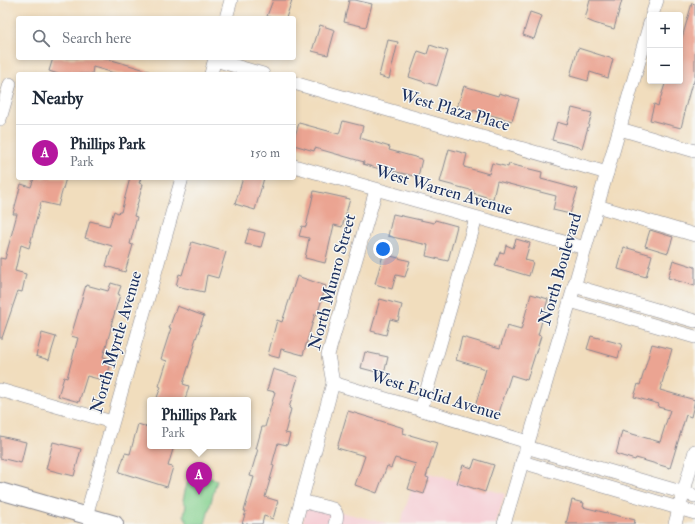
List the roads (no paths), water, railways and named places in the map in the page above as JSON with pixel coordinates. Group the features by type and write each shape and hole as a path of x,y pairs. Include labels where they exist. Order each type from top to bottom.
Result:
{"main road":[{"path":"0,491 89,519 115,524"}],"street":[{"path":"227,16 231,0"},
{"path":"653,12 657,0"},
{"name":"North Boulevard","path":"504,524 647,34"},
{"path":"212,72 215,60"},
{"path":"218,60 257,72"},
{"path":"0,119 9,84"},
{"name":"West Plaza Place","path":"296,84 607,172"},
{"path":"620,129 695,151"},
{"name":"West Warren Avenue","path":"296,167 585,248"},
{"name":"North Myrtle Avenue","path":"89,519 112,422 181,180"},
{"name":"North Munro Street","path":"295,524 333,383 328,355 376,190"},
{"path":"597,206 695,235"},
{"path":"421,410 476,218"},
{"path":"574,286 695,321"},
{"path":"570,300 695,336"},
{"name":"West Euclid Avenue","path":"333,383 689,494"},
{"path":"0,390 112,422"},
{"path":"675,524 680,508 689,494 695,451"},
{"path":"522,462 695,513 692,524"},
{"path":"301,501 334,509 337,516 335,524"}],"place":[{"name":"Phillips Park","path":"199,495"}]}
